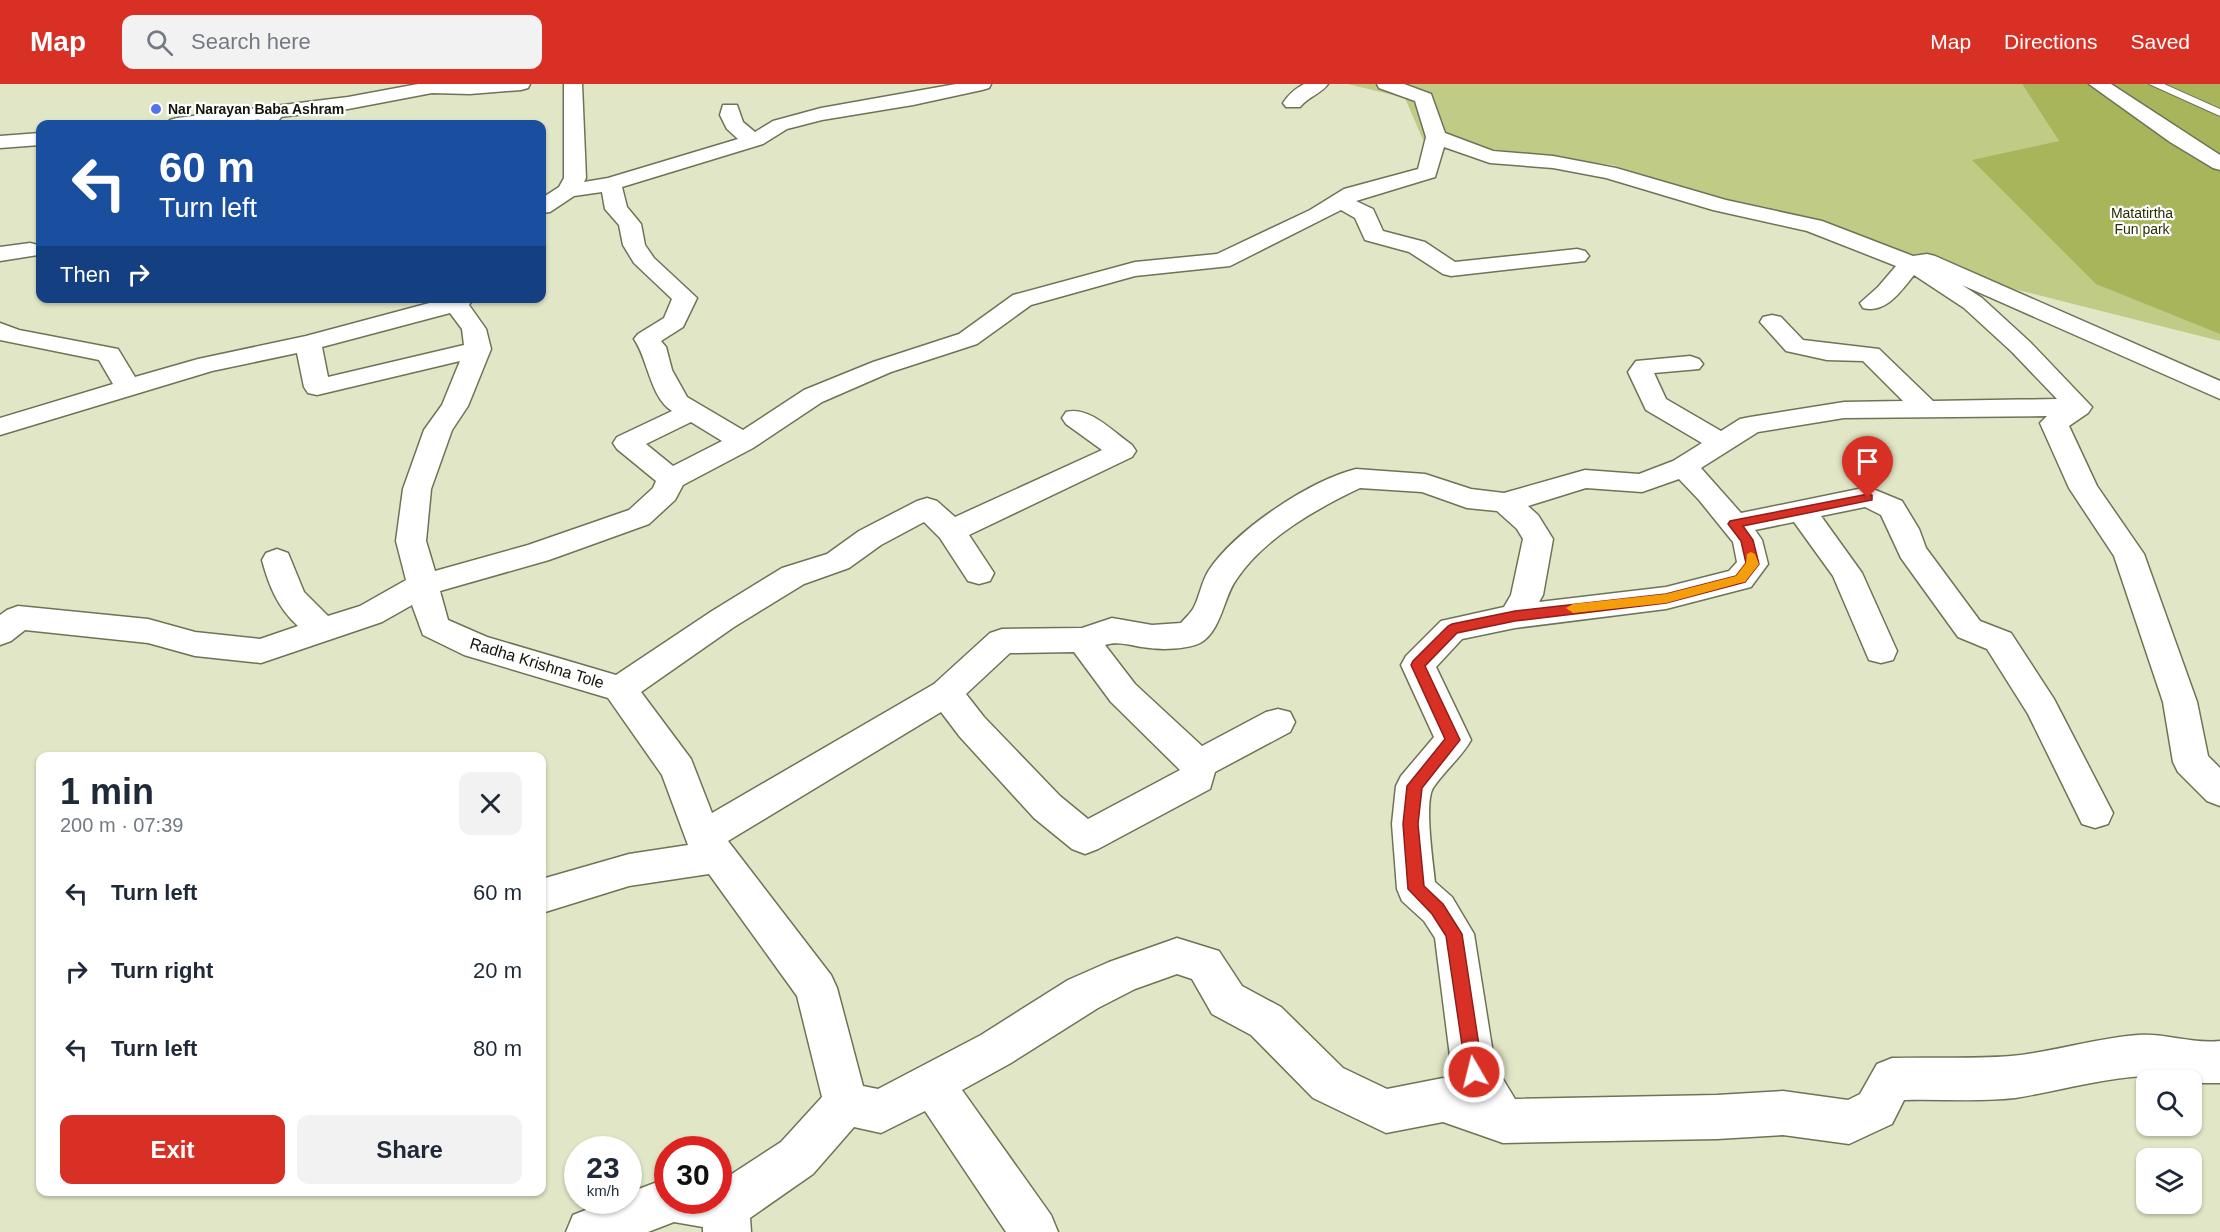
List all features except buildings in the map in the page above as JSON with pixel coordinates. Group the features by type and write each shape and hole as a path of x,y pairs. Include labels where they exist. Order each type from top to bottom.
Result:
{"street":[{"path":"251,120 270,119 424,88 440,86 470,88 521,84"},
{"path":"568,191 575,178 573,84"},
{"path":"546,205 568,191 611,184 756,140 780,125 821,114 913,99 982,84"},
{"path":"1293,104 1301,93 1319,84"},
{"path":"0,633 18,618 148,631 195,644 261,651 322,629 371,615 421,586 538,552 639,517 665,493 671,479 743,442 813,396 882,367 968,339 1022,300 1135,269 1222,261 1318,215 1352,194 1428,172 1436,137 1423,91 1386,84"},
{"path":"2098,84 2177,138 2220,164"},
{"path":"730,110 730,118 739,131 756,140"},
{"path":"1436,137 1490,157 1553,162 1609,172 1710,202 1814,225 1911,263 1973,303 2021,347 2079,407"},
{"path":"2,143 36,139"},
{"path":"611,184 616,208 630,224 634,245 646,263 685,298 674,322 647,339 653,347 659,370 677,402 743,442"},
{"path":"1340,201 1365,214 1373,236 1417,247 1451,269 1576,256"},
{"path":"0,254 30,250"},
{"path":"1872,303 1887,292 1911,263 1928,261 2220,391"},
{"path":"0,427 207,363 308,343 452,303"},
{"path":"308,343 317,387 478,349 474,329 460,303"},
{"path":"1772,322 1795,346 1870,354 1925,408"},
{"path":"0,330 12,336 109,354 127,386"},
{"name":"Radha Krishna Tole","path":"478,349 455,406 438,430 417,489 411,541 421,586 434,627 476,646 620,689 678,769 711,847 816,988 846,1104"},
{"path":"1690,364 1645,366 1641,372 1655,404 1722,442"},
{"path":"546,895 711,847 946,693 1002,641 1083,640 1112,630 1152,637 1190,634 1207,613 1221,576 1264,531 1313,499 1356,478 1425,483 1467,498 1505,503 1585,479 1642,483 1683,467 1749,425 1844,410 2079,407"},
{"path":"2079,407 2054,423 2083,488 2129,554 2180,702 2191,762 2220,791"},
{"path":"671,479 627,443 693,411"},
{"path":"951,531 1122,451 1076,417"},
{"path":"1503,1121 1474,1072 1454,934 1438,909 1416,889 1411,824 1414,786 1453,740 1418,665 1452,629 1515,616 1666,598 1740,579 1753,564 1747,540 1709,493 1683,467"},
{"path":"1734,524 1868,498 1892,507 1904,529 1912,551 1969,629 1999,641 2042,708 2095,813"},
{"path":"1505,503 1528,522 1538,539 1527,595 1515,616"},
{"path":"620,689 723,619 793,576 838,561 870,538 927,508 951,531 979,573"},
{"path":"1802,512 1847,573 1881,651"},
{"path":"277,560 286,594 301,613 322,629"},
{"path":"946,693 972,727 1047,807 1085,838 1197,779 1198,765 1124,693 1083,640"},
{"path":"1198,765 1278,722"},
{"path":"726,1219 796,1158 846,1104 881,1111 996,1049 1083,994 1123,975 1177,956 1205,964 1227,1000 1266,1021 1328,1083 1386,1111 1443,1100 1503,1121 1717,1117 1783,1113 1849,1122 1876,1109 1892,1079 2011,1077 2072,1068 2108,1058 2150,1055 2200,1064 2220,1062"},
{"path":"932,1084 1034,1232"},
{"path":"590,1232 654,1206"}],"lane":[{"path":"2155,84 2220,113"}],"green space":[{"path":"1348,84 2022,84 2059,141 2220,177 2220,341 1911,263 1613,165 1423,140 1405,98"},
{"name":"Matatirtha Fun park","path":"2022,84 2220,84 2220,334 2096,284 1972,160 2059,141"}],"slow traffic":[{"path":"1573,608 1666,598 1740,579 1753,564 1751,557"}],"place":[{"name":"Nar Narayan Baba Ashram","path":"156,109"}],"route":[{"path":"1474,1072 1454,934 1438,909 1416,889 1411,824 1414,786 1453,740 1418,665 1452,629 1515,616 1666,598 1740,579 1753,564 1747,540 1734,524 1868,498"}]}
